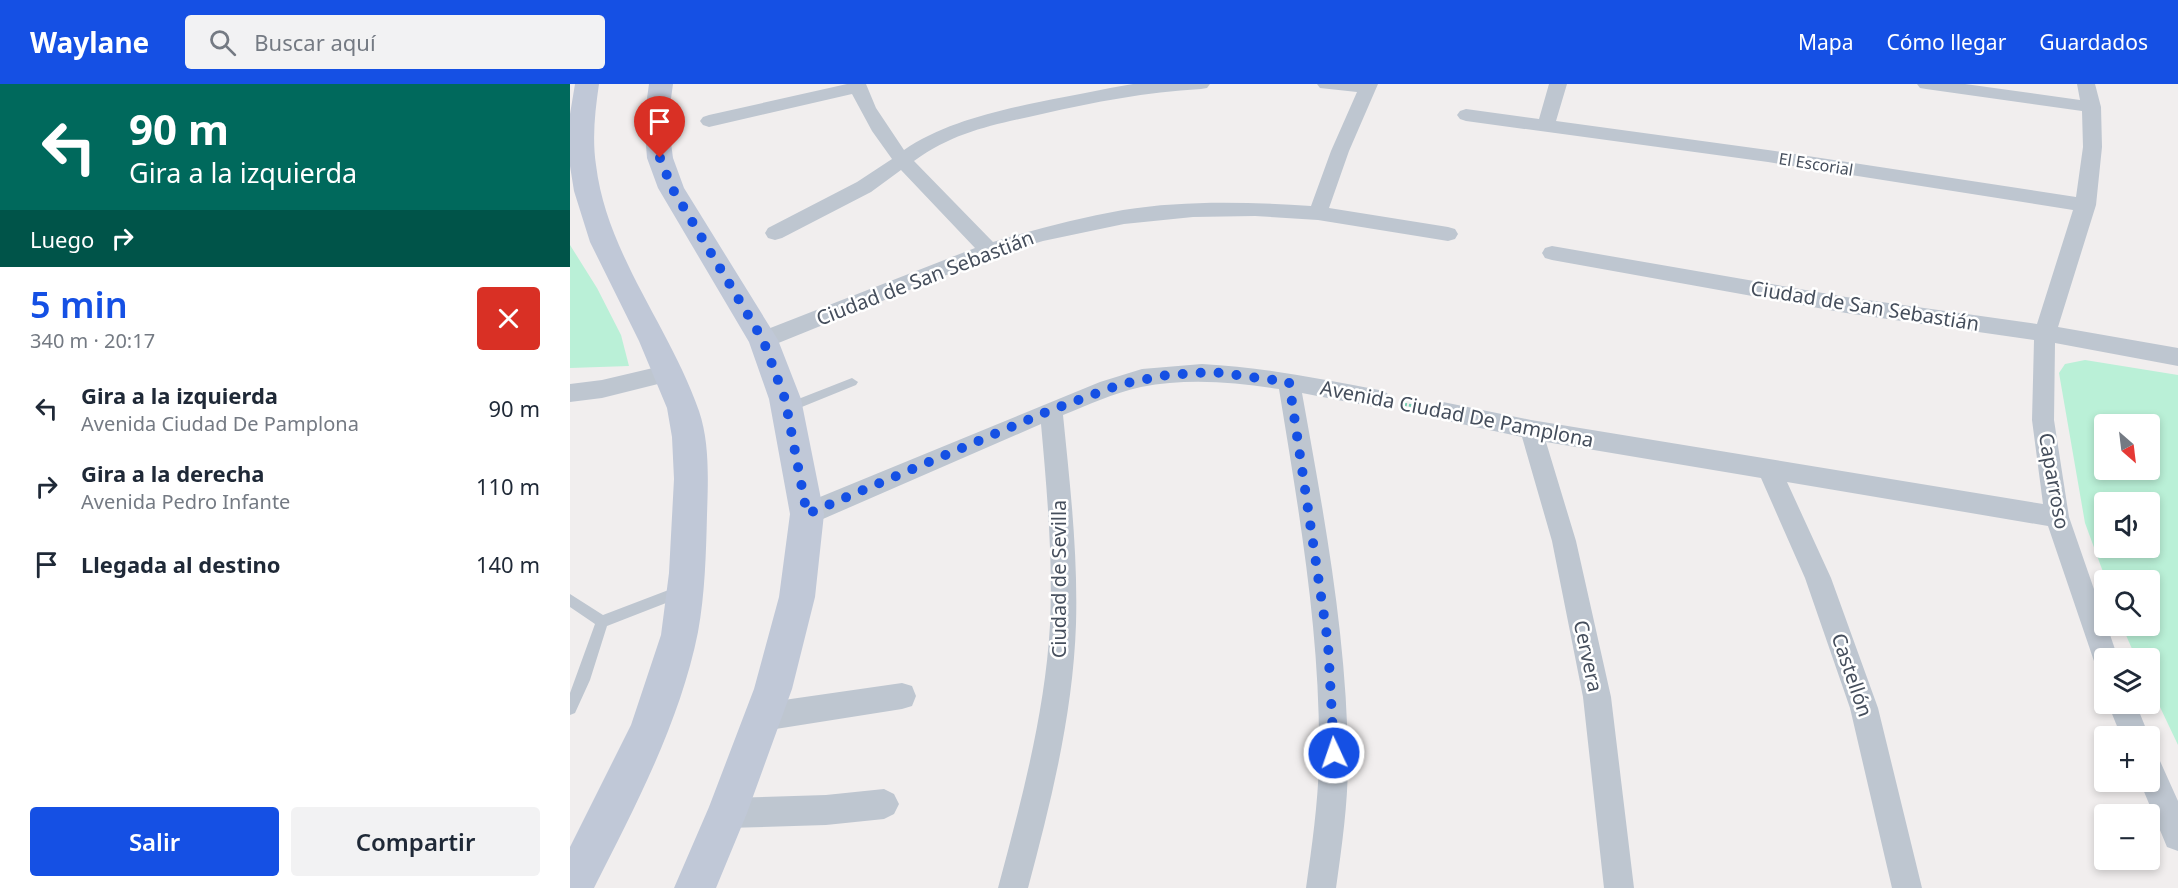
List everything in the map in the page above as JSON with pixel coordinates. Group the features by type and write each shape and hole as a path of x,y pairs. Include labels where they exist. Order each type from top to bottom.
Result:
{"main road":[{"path":"573,879 618,797 652,719 679,634 686,590 693,481 686,421 670,373 582,204 574,170 573,133 582,94 587,84"},
{"path":"661,84 656,120 660,158 672,188 763,340 787,408 807,514 797,597 773,689 727,813 695,888"}],"street":[{"path":"775,233 864,187 930,141 966,126 1110,93 1155,85 1201,84"},
{"path":"1318,213 1340,151 1368,86 1326,84"},
{"path":"1546,124 1558,84"},
{"path":"1926,84 2092,106"},
{"name":"Caparroso","path":"2086,84 2092,106 2091,162 2086,205 2045,333 2043,420 2057,517 2102,648"},
{"path":"709,121 858,86 866,108 879,130 904,161 989,250"},
{"name":"El Escorial","path":"1466,115 1546,124 2086,205"},
{"name":"Ciudad de San Sebastián","path":"763,340 989,250 1043,234 1124,217 1193,210 1245,209 1318,213 1448,234"},
{"name":"Ciudad de San Sebastián","path":"1552,253 1846,305 2045,333 2178,357"},
{"name":"Avenida Ciudad De Pamplona","path":"807,514 1051,410 1122,384 1167,375 1213,372 1289,382 1379,399"},
{"path":"570,393 602,389 670,373"},
{"path":"1289,382 1328,643 1334,753 1321,888"},
{"name":"Ciudad de Sevilla","path":"1013,888 1032,815 1053,715 1063,625 1062,515 1051,410"},
{"name":"Avenida Ciudad De Pamplona","path":"1443,411 1530,430 2057,517"},
{"name":"Cervera","path":"1530,430 1564,541 1597,697 1619,888"},
{"name":"Castellón","path":"1770,471 1818,578 1864,708 1907,888"},
{"path":"763,717 902,696"},
{"path":"2159,792 2178,836"},
{"path":"727,813 826,810 884,804"}],"lane":[{"path":"787,408 852,382"},
{"path":"602,622 686,590"},
{"path":"570,600 602,622"},
{"path":"570,708 583,680 602,622"}],"path":[{"name":"Avenida Ciudad De Pamplona","path":"1379,399 1443,411"}],"green space":[{"path":"570,245 597,288 621,335 629,366 570,368"},
{"path":"2085,360 2178,375 2178,745 2160,707 2160,648 2132,648 2126,636 2160,636 2160,570 2102,570 2098,558 2160,558 2160,492 2094,492 2094,547 2085,523 2059,373 2065,364"}],"route":[{"path":"660,158 672,188 763,340 785,399 807,514 1086,395 1122,384 1144,378 1213,372 1289,382 1328,643 1334,753"}]}
